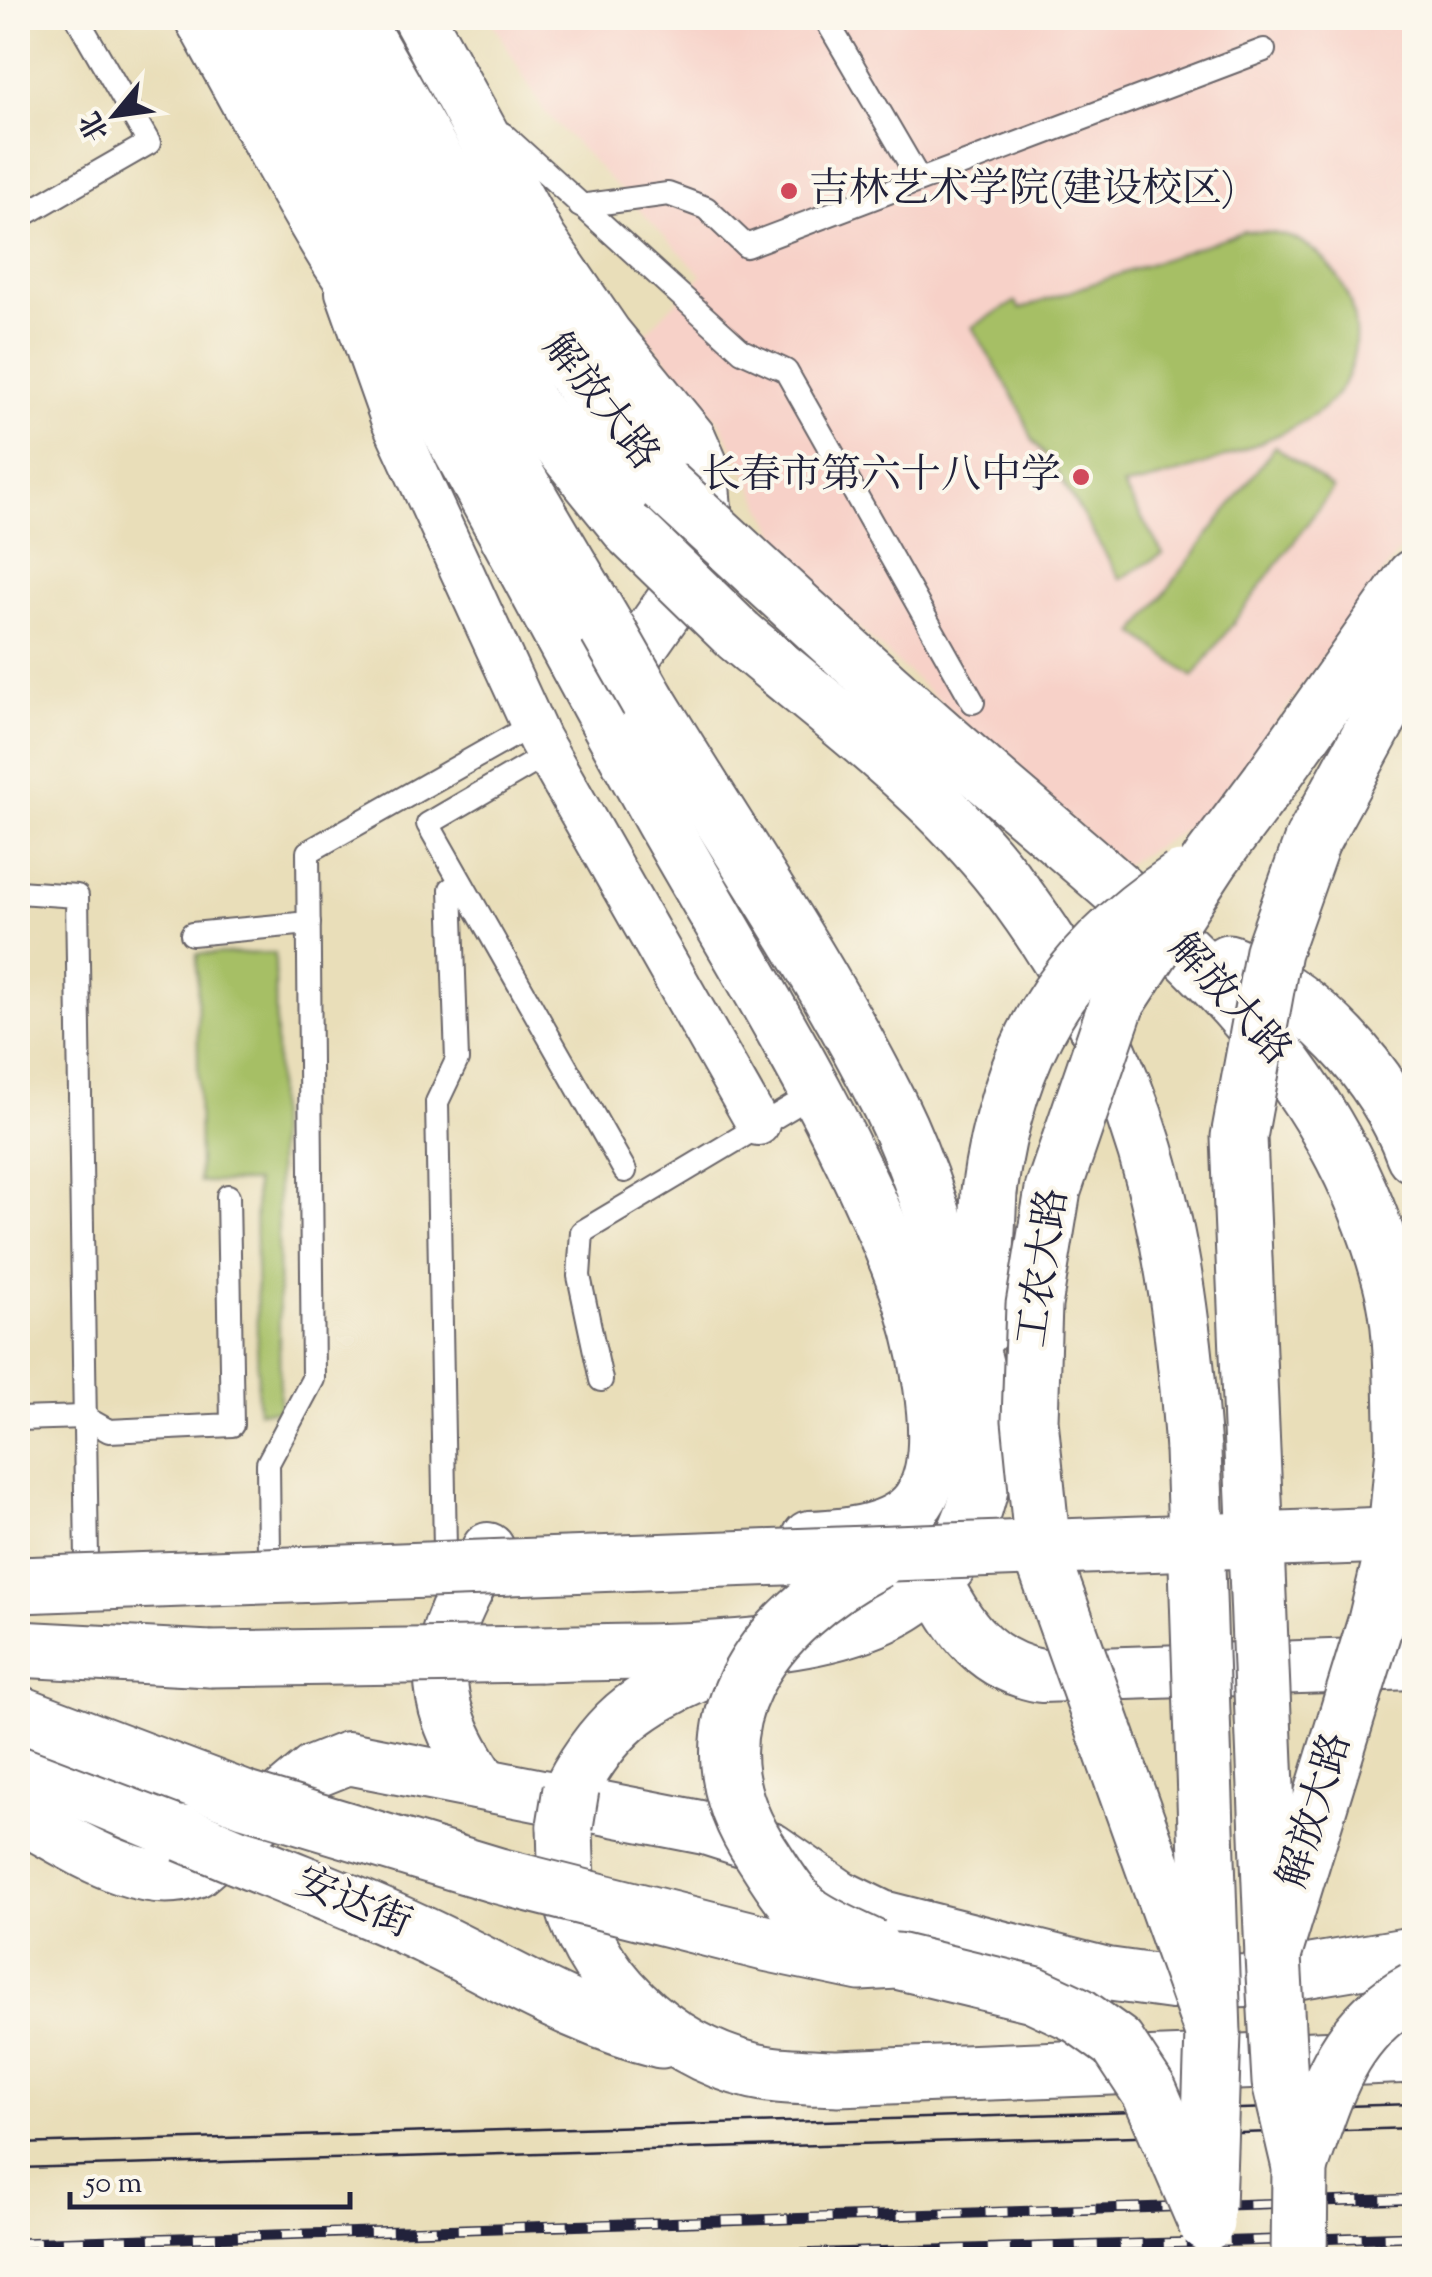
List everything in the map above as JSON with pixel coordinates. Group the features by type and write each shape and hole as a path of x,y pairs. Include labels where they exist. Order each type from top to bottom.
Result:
{"main road":[{"path":"246,18 607,629 623,704 889,1105 915,1165 979,1381"},
{"name":"解放大路","path":"302,18 530,406 632,532 738,635 953,824 1005,880 1058,956 1120,1073 1154,1167 1184,1320 1193,1449 1213,2033 1207,2241"},
{"name":"解放大路","path":"354,18 541,331 604,417 664,485 900,703 1181,943 1251,1020 1309,1095 1368,1213 1392,1286 1404,1449 1395,1542 1376,1621 1273,1956 1280,2082 1300,2167 1299,2260"},
{"name":"工农大路","path":"1213,2033 1044,1561 1030,1420 1034,1305 1052,1190 1117,1002 1212,858 1414,577"},
{"path":"1273,1956 1239,1137 1273,952 1312,841 1385,707 1414,664"},
{"path":"1207,2241 1150,2093 1117,2043 1078,2015 1033,1994 898,1961 809,1914 743,1827 729,1787 730,1739 752,1666 791,1616 831,1584 914,1558 968,1532 981,1493 986,1442 979,1381 989,1192 1010,1084 1054,1000 1103,942 1157,895 1212,858"},
{"path":"1181,943 1253,972 1327,1028 1374,1075 1414,1155"},
{"path":"18,1585 914,1558 1414,1534"},
{"path":"18,1649 210,1659 540,1654 767,1644 828,1637 899,1611 914,1558"},
{"path":"767,1644 650,1696 617,1720 590,1753 568,1807 572,1901 588,1942 629,2002 688,2046 769,2074 838,2078 1414,2055"},
{"path":"18,1713 246,1800 404,1850 765,1943 860,1963 898,1961"},
{"name":"安达街","path":"18,1764 427,1936 635,2034 688,2046"},
{"path":"1300,2167 1338,2063 1366,2025 1414,1990"}],"street":[{"path":"201,18 334,254 422,382 623,704 878,1220 902,1279 925,1358 932,1462 922,1496 914,1558"},
{"path":"419,18 540,240 606,336 690,439 701,464 707,530 700,562 623,704"},
{"path":"334,254 392,419 540,740 758,1124"},
{"path":"18,1562 830,1536 873,1528 914,1558 966,1634 989,1658 1024,1673 1081,1675 1414,1662"},
{"path":"467,1550 440,1664 446,1715 462,1752 482,1783"},
{"path":"18,1816 130,1870 180,1878 196,1872 329,1763 348,1758 704,1828 772,1849 839,1896 882,1917 934,1934 1028,1952 1107,1974 1172,1983 1248,1981 1414,1952"}],"lane":[{"path":"18,209 22,216 149,143 77,18"},
{"path":"826,18 918,179"},
{"path":"580,206 668,194 706,208 746,246 1264,50"},
{"path":"456,92 742,351 786,371 973,702"},
{"path":"540,740 428,824 625,1171"},
{"path":"270,1556 268,1462 314,1379 308,852 540,740"},
{"path":"462,882 451,889 457,1060 437,1102 467,1550"},
{"path":"18,892 76,896 88,1560"},
{"path":"192,934 308,923"},
{"path":"600,1380 578,1276 582,1232 815,1092"},
{"path":"18,1419 84,1417 109,1431 232,1426 228,1196"}],"shaded area":[{"name":"长春市第六十八中学","path":"490,18 1414,18 1414,530 1238,776 1196,823 1123,866 796,572 721,424 644,334 702,275 543,110"}],"green space":[{"path":"1244,231 1297,240 1318,253 1334,271 1353,314 1352,361 1344,383 1329,403 1290,428 1200,466 1123,486 1163,554 1120,579 1050,460 1033,441 1019,406 972,327 1015,302 1020,309"},
{"path":"1275,446 1333,489 1193,677 1135,633"},
{"path":"275,953 280,1411 258,1411 255,1182 199,1182 197,954"}],"tram line":[{"path":"18,2144 1414,2104"},
{"path":"18,2168 1414,2128"}],"railway":[{"path":"18,2243 1414,2199"},
{"path":"592,2260 1414,2236"}],"place":[{"name":"吉林艺术学院(建设校区)","path":"789,191"},
{"name":"长春市第六十八中学","path":"1081,477"}]}
